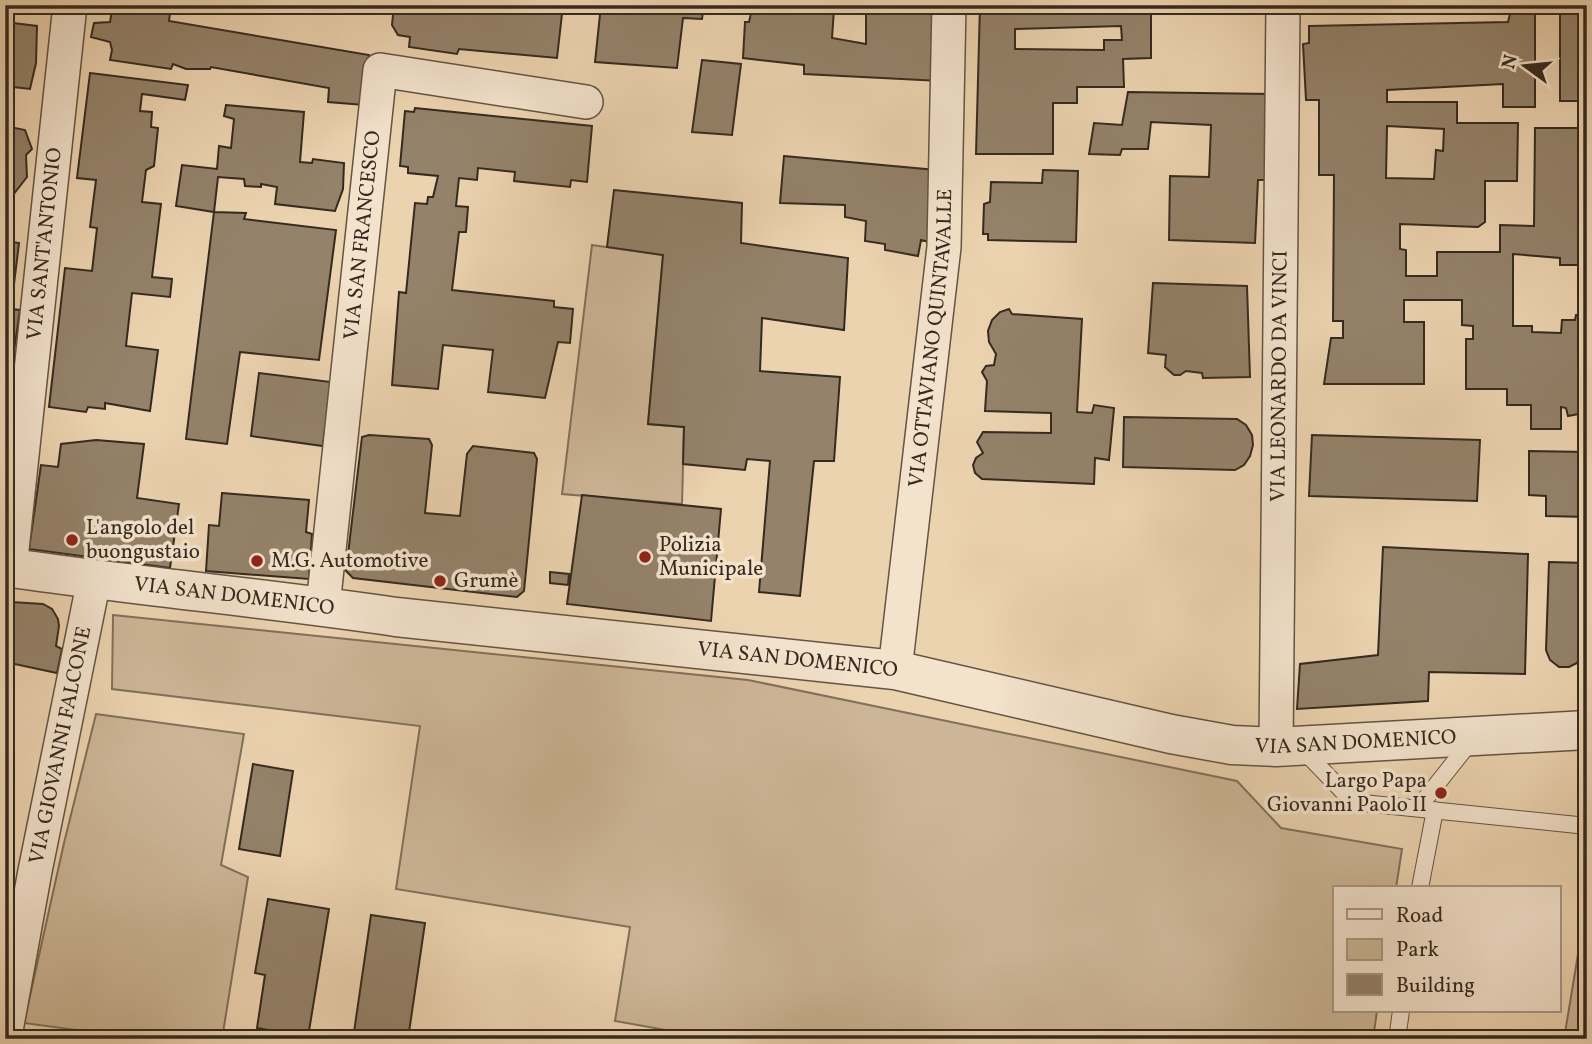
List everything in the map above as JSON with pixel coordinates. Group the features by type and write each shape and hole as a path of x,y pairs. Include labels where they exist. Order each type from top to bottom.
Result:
{"street":[{"name":"VIA SANT'ANTONIO","path":"8,567 70,5"},
{"name":"VIA OTTAVIANO QUINTAVALLE","path":"896,659 944,247 949,5"},
{"name":"VIA LEONARDO DA VINCI","path":"1283,5 1288,746"},
{"name":"VIA SAN FRANCESCO","path":"323,606 380,70 586,102"},
{"name":"VIA SAN DOMENICO","path":"8,567 410,619 896,659 1171,734 1232,745 1288,746 1587,730"},
{"name":"VIA GIOVANNI FALCONE","path":"5,1036 35,871 94,580"}],"lane":[{"path":"1418,808 1475,736"},
{"path":"1288,746 1353,802 1587,826"},
{"path":"1420,886 1435,810"},
{"path":"1397,1039 1401,1012"}],"green space":[{"path":"592,245 663,255 648,424 684,427 682,504 562,494"},
{"path":"113,615 748,680 1237,781 1281,828 1402,849 1396,886 1333,886 1333,1012 1377,1012 1373,1039 716,1039 615,1021 630,927 396,889 420,726 112,689"},
{"path":"96,714 244,734 221,865 248,877 222,1039 143,1039 24,1023"},
{"path":"1579,948 1587,949 1587,1039 1564,1039"}],"building":[{"path":"113,5 171,5 169,21 369,55 364,105 328,102 329,88 211,67 186,69 173,64 171,69 110,60 110,42 91,37 94,23 110,22"},
{"path":"394,5 563,5 557,58 459,49 457,54 409,47 410,37 398,35 392,25"},
{"path":"601,5 704,5 702,19 683,18 677,68 595,62"},
{"path":"753,5 805,5 834,9 832,38 866,44 866,5 944,5 940,81 804,74 804,65 743,58 745,22 749,22"},
{"path":"980,5 1159,5 1151,6 1151,58 1123,59 1124,87 1077,87 1077,103 1053,103 1053,154 976,154","holes":["1121,26 1122,40 1104,40 1104,50 1015,49 1015,29"]},
{"path":"1400,5 1400,6 1319,7"},
{"path":"1560,5 1587,5 1587,101 1560,101"},
{"path":"1510,14 1535,14 1535,107 1503,107 1503,84 1387,90 1387,102 1457,102 1457,123 1518,123 1517,181 1485,181 1485,222 1478,227 1400,224 1400,249 1406,250 1406,276 1437,276 1437,252 1500,252 1500,225 1534,226 1535,128 1582,128 1581,155 1587,155 1587,265 1560,265 1560,258 1513,254 1513,326 1532,326 1532,332 1561,333 1562,320 1575,320 1576,315 1587,315 1587,408 1583,408 1584,413 1568,416 1566,408 1561,407 1561,429 1531,429 1531,405 1507,405 1507,389 1466,389 1466,339 1473,339 1473,326 1462,325 1462,300 1404,300 1404,322 1424,322 1424,384 1324,384 1331,338 1343,338 1343,321 1333,321 1334,175 1319,175 1319,100 1306,100 1303,44 1309,43 1309,26 1508,22","holes":["1387,126 1444,129 1443,151 1436,150 1434,179 1386,178"]},
{"path":"5,22 37,26 36,63 30,89 5,86"},
{"path":"702,60 741,64 732,135 692,132"},
{"path":"90,73 188,85 185,100 142,94 140,111 152,112 151,127 158,128 154,166 146,170 142,202 161,204 152,277 172,279 170,297 132,293 126,346 158,350 150,411 105,403 105,409 88,407 86,412 49,407 65,268 92,271 97,228 90,227 96,180 77,178"},
{"path":"1128,92 1272,94 1271,180 1258,180 1255,243 1169,240 1170,176 1209,177 1211,125 1151,122 1148,149 1122,149 1120,155 1089,154 1094,123 1122,125"},
{"path":"226,105 304,112 300,162 312,163 313,159 344,163 343,189 335,211 275,204 277,187 261,184 261,187 245,186 244,179 218,177 214,212 176,206 182,165 217,169 219,146 231,148 234,119 224,116"},
{"path":"415,108 592,126 587,182 571,180 570,187 514,181 515,172 478,168 477,180 459,178 456,206 468,207 466,232 459,232 452,290 554,301 554,307 573,309 570,343 558,342 545,398 488,392 493,350 443,345 438,389 392,385 399,292 406,293 415,203 427,204 428,197 433,197 438,176 408,173 408,167 400,166 405,111 414,112"},
{"path":"5,126 25,130 32,149 26,155 27,177 13,195 5,194"},
{"path":"784,156 936,170 929,242 921,240 918,256 885,250 885,244 865,241 866,221 845,217 845,205 780,203"},
{"path":"1043,170 1078,171 1076,242 988,240 988,234 983,234 984,204 990,202 991,182 1042,183"},
{"path":"614,190 742,203 741,243 848,258 844,330 762,318 760,371 840,377 834,461 814,461 800,596 759,592 770,461 747,459 745,470 683,464 684,427 648,424 663,255 607,247"},
{"path":"214,212 246,213 244,219 336,230 319,360 240,352 227,444 186,439"},
{"path":"5,241 19,243 11,309 20,310 10,379 5,378"},
{"path":"1153,283 1247,286 1250,377 1203,378 1202,373 1186,371 1174,375 1165,367 1166,355 1148,353"},
{"path":"1009,309 1012,314 1082,319 1077,412 1092,413 1094,405 1114,408 1109,460 1095,458 1094,484 982,479 975,473 973,465 976,458 983,453 977,442 983,432 1051,433 1051,413 985,411 987,381 982,372 986,366 994,365 996,354 989,342 988,331 992,320 1000,312"},
{"path":"259,373 331,382 323,446 251,436"},
{"path":"1124,417 1237,419 1246,425 1252,435 1253,445 1244,465 1235,470 1123,467"},
{"path":"369,435 429,439 432,445 425,513 460,516 467,454 473,446 534,453 537,459 524,591 517,597 353,578 346,571 362,437"},
{"path":"1312,435 1480,440 1477,501 1309,496"},
{"path":"96,440 144,444 137,498 179,504 170,568 29,549 41,465 58,467 61,444"},
{"path":"1529,451 1587,452 1587,517 1546,516 1546,496 1529,495"},
{"path":"222,493 309,500 306,532 312,534 309,579 206,571 209,525 219,526"},
{"name":"Polizia Municipale","path":"582,495 721,509 711,621 567,604"},
{"path":"1383,547 1528,554 1525,674 1429,672 1428,701 1297,709 1300,664 1378,655"},
{"path":"1549,562 1587,563 1587,645 1577,663 1569,667 1559,667 1550,660 1546,650"},
{"path":"550,572 569,574 568,585 550,583"},
{"path":"11,602 43,604 52,609 59,626 56,646 62,649 57,673 5,662 5,606 10,607"},
{"path":"253,764 293,771 280,856 239,849"},
{"path":"268,899 329,909 308,1037 257,1028 265,975 255,973"},
{"path":"371,915 425,923 408,1039 353,1039"}],"place":[{"name":"L'angolo del buongustaio","path":"72,540"},
{"name":"Polizia Municipale","path":"645,557"},
{"name":"M.G. Automotive","path":"257,561"},
{"name":"Grumè","path":"440,581"},
{"name":"Largo Papa Giovanni Paolo II","path":"1441,793"}]}
